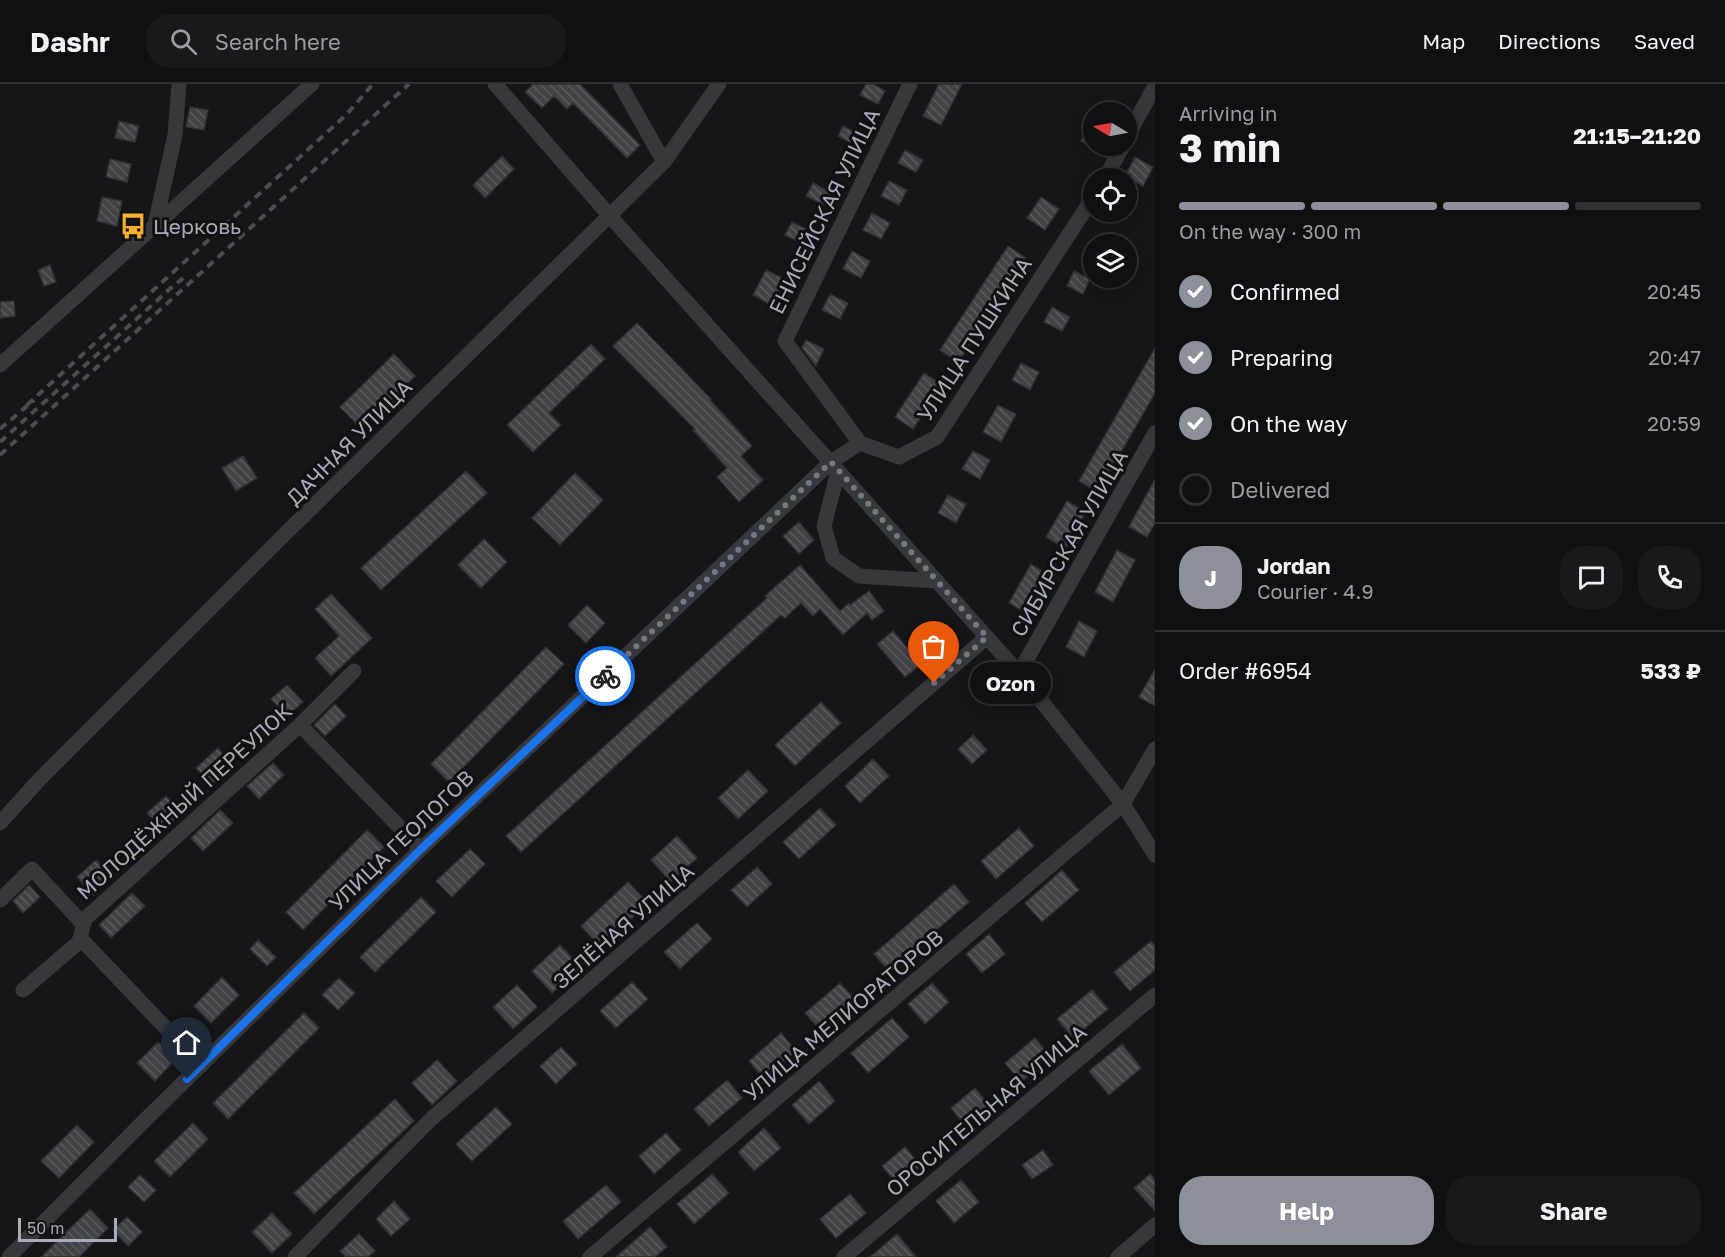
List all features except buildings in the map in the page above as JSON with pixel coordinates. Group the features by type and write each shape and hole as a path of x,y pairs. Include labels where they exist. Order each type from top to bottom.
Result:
{"street":[{"path":"155,225 175,135 179,84"},
{"path":"0,365 312,84"},
{"path":"495,84 609,215 1019,673 1124,804 1155,855"},
{"path":"620,84 664,162"},
{"name":"ДАЧНАЯ УЛИЦА","path":"0,823 39,780 286,533 664,162 719,84"},
{"name":"ЕНИСЕЙСКАЯ УЛИЦА","path":"860,443 785,341 910,84"},
{"path":"1137,119 1155,86"},
{"name":"УЛИЦА ПУШКИНА","path":"860,443 899,457 937,437 1083,213"},
{"name":"СИБИРСКАЯ УЛИЦА","path":"1019,673 1155,433"},
{"path":"860,443 835,466 824,526 833,558 859,576 937,581"},
{"name":"УЛИЦА ГЕОЛОГОВ","path":"9,1257 421,849 835,466"},
{"name":"ЗЕЛЁНАЯ УЛИЦА","path":"295,1257 430,1120 987,637"},
{"name":"МОЛОДЁЖНЫЙ ПЕРЕУЛОК","path":"23,990 78,942 85,920 300,725 354,671"},
{"path":"300,725 421,849"},
{"path":"1124,804 1155,749"},
{"name":"УЛИЦА МЕЛИОРАТОРОВ","path":"591,1257 1124,804"},
{"path":"0,900 32,868 82,931 201,1065"},
{"name":"ОРОСИТЕЛЬНАЯ УЛИЦА","path":"844,1257 1155,996"},
{"path":"1118,1257 1155,1225"}],"railway":[{"path":"27,405 346,115 373,84"},
{"path":"0,455 409,84"},
{"path":"0,442 186,276"},
{"path":"0,429 34,400"}],"way so far":[{"path":"605,676 831,462 987,637 934,683"}],"place":[{"name":"Церковь","path":"133,226"},
{"name":"Ozon","path":"934,683"}],"route":[{"path":"187,1079 421,849 605,676"}]}
